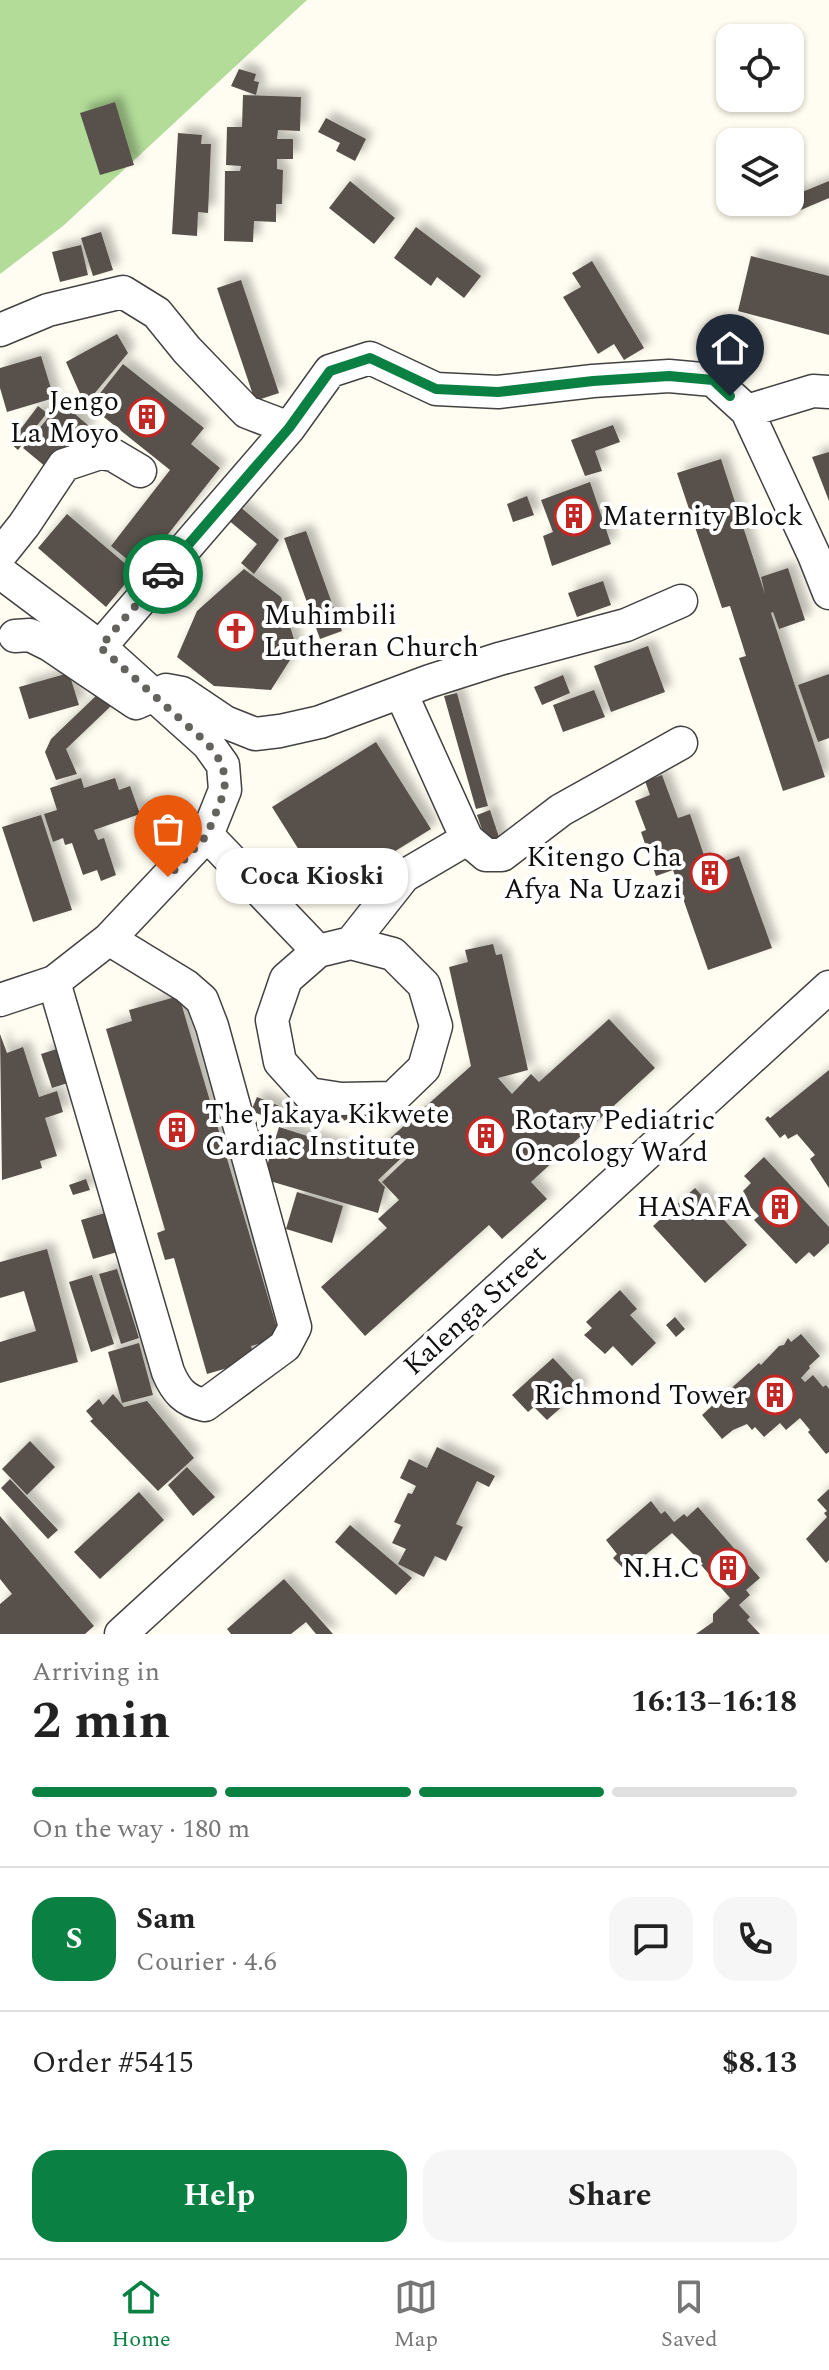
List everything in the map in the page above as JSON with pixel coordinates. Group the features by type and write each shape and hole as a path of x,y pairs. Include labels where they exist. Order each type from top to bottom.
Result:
{"street":[{"path":"0,330 48,310 123,292 157,313 187,350 247,412 289,428"},
{"path":"100,647 289,428 330,371 370,358 436,389 498,392 669,376 713,380 747,411 829,593"},
{"path":"747,411 813,391 829,392"},
{"path":"0,555 64,465 100,453 113,455 140,471"},
{"path":"0,572 100,647 208,744 223,765 225,790 207,835 109,939 54,982 0,1000"},
{"path":"15,636 30,635 50,645 136,703 166,690 182,693 225,722 255,734 320,722 499,659 626,625 681,601"},
{"path":"401,693 467,839 486,855 502,855 561,810 681,743"},
{"path":"207,835 318,951"},
{"path":"351,943 404,876 467,839"},
{"path":"54,982 168,1372 183,1397 205,1405 285,1346 295,1327 212,1026 202,1000 186,986 109,939"},
{"path":"351,943 393,954 424,985 436,1026 424,1068 393,1098 341,1099 309,1094 280,1062 272,1020 286,979 318,951 351,943"},
{"name":"Kalenga Street","path":"121,1634 829,987"}],"green space":[{"path":"0,0 307,0 63,226 0,274"}],"building":[{"path":"239,69 256,74 254,81 259,82 256,95 231,86"},
{"path":"243,95 301,97 300,131 278,130 277,139 293,139 293,159 277,159 277,169 283,170 282,204 276,204 276,222 254,221 253,242 224,241 225,171 240,171 241,166 226,165 227,127 242,127"},
{"path":"115,102 134,165 100,175 80,113"},
{"path":"326,118 366,139 355,161 336,151 340,143 318,132"},
{"path":"178,133 202,135 201,144 211,144 208,213 198,212 197,236 172,234"},
{"path":"350,181 395,218 374,244 329,208"},
{"path":"829,181 829,198 804,209 804,191"},
{"path":"416,227 481,276 464,298 437,277 431,286 394,258"},
{"path":"101,232 113,270 93,276 81,238"},
{"path":"81,245 88,275 60,282 52,252"},
{"path":"751,256 829,276 829,335 738,311"},
{"path":"592,261 644,348 624,360 614,344 598,354 563,297 581,287 572,273"},
{"path":"241,280 279,393 255,401 217,288"},
{"path":"117,334 128,353 85,405 66,362"},
{"path":"41,356 54,398 7,412 0,388 0,368"},
{"path":"123,364 204,428 191,444 220,468 140,570 111,546 170,470 90,406"},
{"path":"61,402 89,426 52,472 23,448"},
{"path":"38,406 47,413 18,450 10,443"},
{"path":"613,425 620,442 595,451 602,471 585,476 571,440"},
{"path":"829,452 829,501 812,457"},
{"path":"721,459 765,594 761,577 788,568 805,620 779,629 771,613 825,777 783,791 739,658 746,656 730,606 722,608 677,473"},
{"name":"Maternity Block","path":"590,482 611,544 552,566 543,536 553,532 541,500"},
{"path":"527,496 534,515 513,522 507,504"},
{"path":"238,505 279,540 254,574 241,563 257,544 227,519"},
{"path":"67,514 135,572 106,607 38,548"},
{"path":"306,531 342,631 320,639 284,538"},
{"path":"244,569 281,597 297,649 271,690 214,686 177,657 197,611"},
{"path":"603,581 611,605 577,617 568,593"},
{"path":"648,646 665,692 611,712 594,666"},
{"path":"69,673 79,705 29,719 19,687"},
{"path":"829,674 829,738 818,742 798,685"},
{"path":"563,675 570,693 542,705 534,687"},
{"path":"594,690 605,717 563,732 553,705"},
{"path":"99,693 111,706 66,749 77,774 56,780 45,752 51,739"},
{"path":"457,693 488,806 476,809 444,696"},
{"path":"376,742 431,829 384,858 389,866 329,903 272,807"},
{"name":"Kitengo Cha Afya Na Uzazi","path":"662,775 678,818 690,814 708,867 739,856 772,948 708,970 673,870 656,876 641,832 646,830 635,801 650,795 645,781"},
{"path":"81,778 84,788 115,778 119,790 130,786 140,814 94,830 98,840 104,838 116,875 101,881 97,870 83,875 72,843 65,845 63,838 53,842 44,814 57,810 50,788"},
{"path":"490,810 503,849 490,853 477,815"},
{"path":"41,815 72,910 33,922 2,827"},
{"name":"Rotary Pediatric Oncology Ward","path":"493,944 496,955 502,954 528,1070 498,1078 512,1094 531,1074 539,1082 609,1019 655,1068 531,1182 547,1199 502,1239 489,1225 365,1336 321,1287 387,1228 378,1219 399,1200 382,1182 417,1149 414,1146 378,1180 385,1187 378,1213 263,1179 279,1127 370,1156 471,1066 449,967 468,962 465,950"},
{"name":"The Jakaya Kikwete Cardiac Institute","path":"179,996 280,1338 251,1346 255,1360 207,1374 174,1258 165,1260 157,1233 165,1230 106,1029 132,1021 129,1010"},
{"path":"0,1034 7,1053 23,1047 39,1097 57,1091 63,1112 45,1118 57,1156 40,1161 42,1168 2,1180"},
{"path":"63,1047 74,1081 52,1088 41,1054"},
{"path":"829,1070 829,1188 810,1159 815,1155 797,1134 788,1139 785,1134 780,1138 765,1119"},
{"path":"257,1097 287,1109 355,1106 355,1120 282,1123 251,1111"},
{"name":"HASAFA","path":"764,1157 829,1227 829,1243 814,1257 809,1252 796,1264 754,1220 759,1216 741,1197 751,1183 744,1176"},
{"path":"86,1179 90,1190 73,1195 69,1185"},
{"path":"695,1188 747,1245 705,1283 653,1226"},
{"path":"297,1192 343,1206 332,1243 286,1229"},
{"path":"112,1211 124,1250 93,1259 81,1220"},
{"path":"47,1249 78,1362 0,1383 0,1342 36,1331 24,1291 0,1298 0,1262"},
{"path":"117,1269 139,1338 121,1344 99,1274"},
{"path":"92,1275 114,1344 91,1352 69,1282"},
{"path":"620,1290 637,1309 630,1315 656,1343 632,1366 613,1346 605,1354 584,1335 592,1328 586,1322"},
{"path":"675,1317 685,1329 676,1337 666,1325"},
{"name":"Richmond Tower","path":"801,1334 820,1356 801,1378 805,1382 813,1375 823,1387 826,1385 829,1389 829,1452 826,1454 800,1418 786,1430 780,1423 764,1437 755,1427 752,1430 747,1424 722,1439 702,1415 759,1363 761,1365 779,1346 784,1345 788,1338 791,1342"},
{"path":"139,1343 153,1395 122,1403 108,1352"},
{"path":"553,1358 582,1389 547,1420 534,1407 528,1412 512,1395"},
{"path":"113,1394 124,1407 147,1401 194,1458 158,1491 90,1421 93,1419 86,1411 99,1399 103,1405"},
{"path":"30,1441 55,1467 27,1495 2,1469"},
{"path":"437,1447 495,1476 489,1487 477,1481 456,1524 463,1527 446,1561 435,1556 424,1577 398,1564 406,1549 392,1543 401,1525 394,1522 408,1493 412,1494 416,1486 400,1478 409,1459 427,1468"},
{"path":"187,1467 215,1497 193,1516 168,1485"},
{"path":"10,1479 58,1530 48,1539 1,1488"},
{"path":"829,1489 829,1560 826,1563 806,1539 827,1517 824,1513 827,1511 817,1500"},
{"path":"139,1492 164,1520 100,1579 74,1552"},
{"name":"N.H.C","path":"651,1501 661,1514 665,1511 674,1522 684,1514 687,1517 698,1507 760,1578 746,1590 750,1595 739,1605 760,1634 696,1634 713,1622 713,1614 730,1598 703,1564 672,1533 626,1571 613,1558 617,1554 606,1540"},
{"path":"0,1516 94,1626 85,1634 0,1634 0,1604 12,1594 0,1579"},
{"path":"350,1525 412,1578 396,1595 335,1542"},
{"path":"284,1579 333,1634 316,1634 306,1622 291,1634 231,1634 227,1629"}],"way so far":[{"path":"163,574 100,647 208,744 223,765 225,790 207,835 168,877"}],"place":[{"name":"Jengo La Moyo","path":"147,417"},
{"name":"Maternity Block","path":"574,516"},
{"name":"Muhimbili Lutheran Church","path":"236,631"},
{"name":"Kitengo Cha Afya Na Uzazi","path":"710,873"},
{"name":"Coca Kioski","path":"168,877"},
{"name":"The Jakaya Kikwete Cardiac Institute","path":"177,1130"},
{"name":"Rotary Pediatric Oncology Ward","path":"486,1136"},
{"name":"HASAFA","path":"780,1207"},
{"name":"Richmond Tower","path":"775,1395"},
{"name":"N.H.C","path":"728,1568"}],"route":[{"path":"163,574 289,428 330,371 370,358 436,389 498,392 669,376 713,380 730,396"}]}
